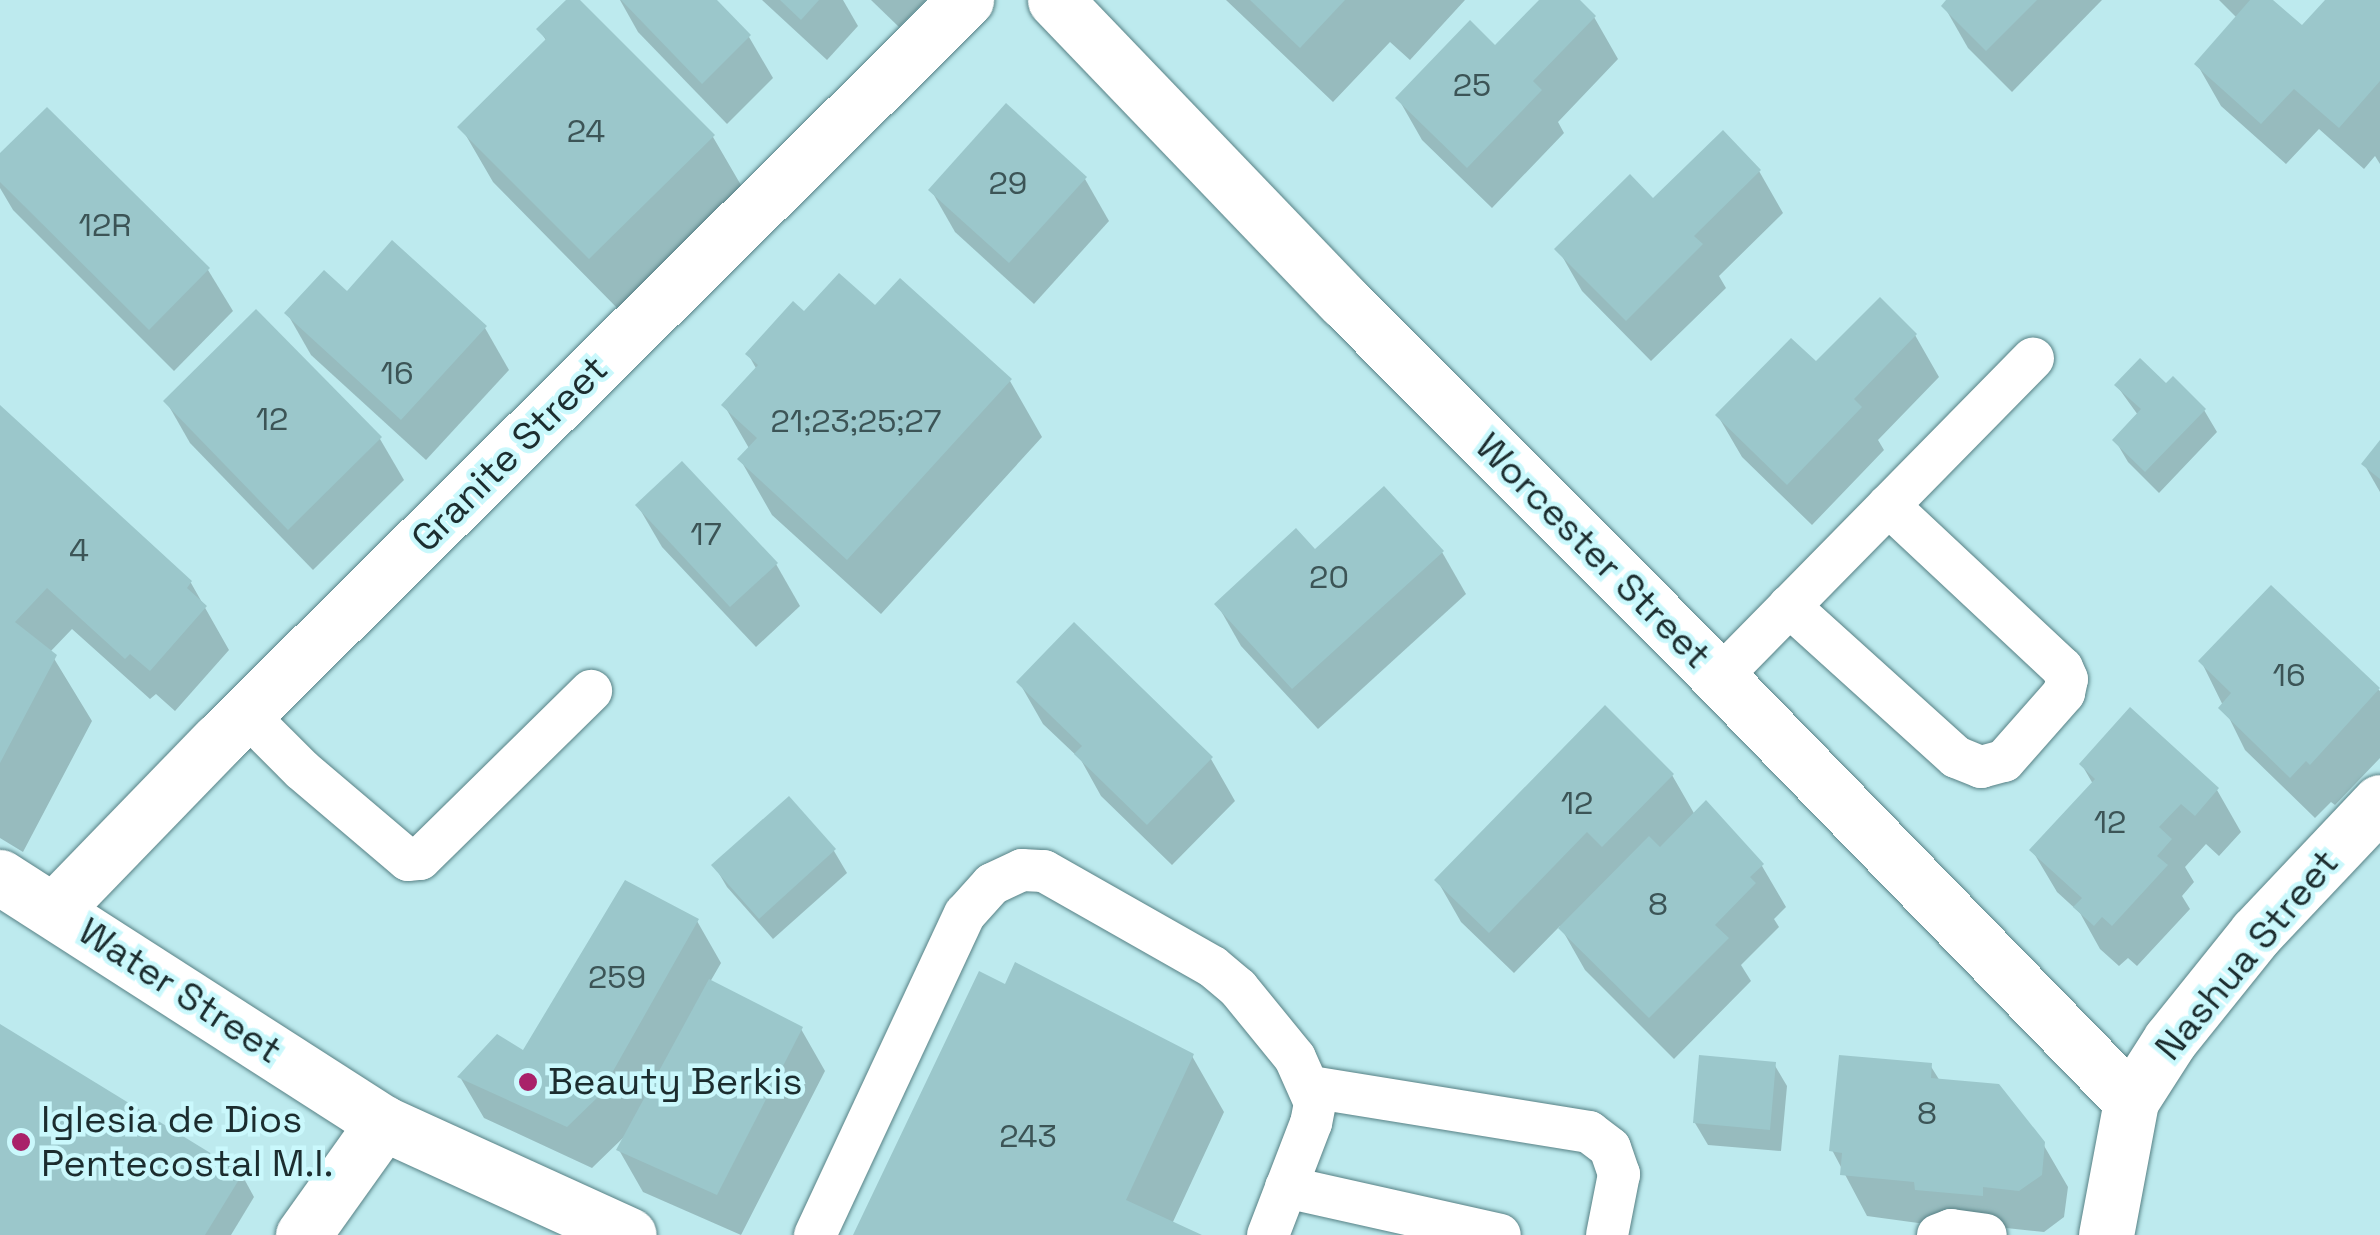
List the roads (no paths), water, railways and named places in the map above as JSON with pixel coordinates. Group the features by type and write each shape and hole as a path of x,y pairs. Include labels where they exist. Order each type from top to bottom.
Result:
{"main road":[{"name":"Granite Street","path":"55,910 246,714 966,0"},
{"name":"Worcester Street","path":"1055,0 1344,301 2132,1101"},
{"name":"Nashua Street","path":"2106,1235 2132,1101 2212,985 2380,802"},
{"name":"Water Street","path":"0,877 383,1123 629,1235"},
{"path":"303,1235 383,1123"}],"lane":[{"path":"1718,678 2034,358"},
{"path":"1789,606 1956,757 1981,767 2004,760 2064,693 2067,680 2062,668 1888,506"},
{"path":"246,714 302,770 408,860 420,859 590,691"},
{"path":"815,1235 965,914 992,884 1022,870 1044,871 1213,968 1262,1014 1311,1087 1315,1103 1312,1122 1268,1235"},
{"path":"1311,1087 1589,1132 1610,1148 1620,1174 1607,1235"},
{"path":"1286,1187 1500,1235"},
{"path":"1938,1235 1951,1230 1986,1235"}],"place":[{"name":"Beauty Berkis","path":"528,1082"},
{"name":"Iglesia de Dios Pentecostal M.I.","path":"21,1142"}]}
